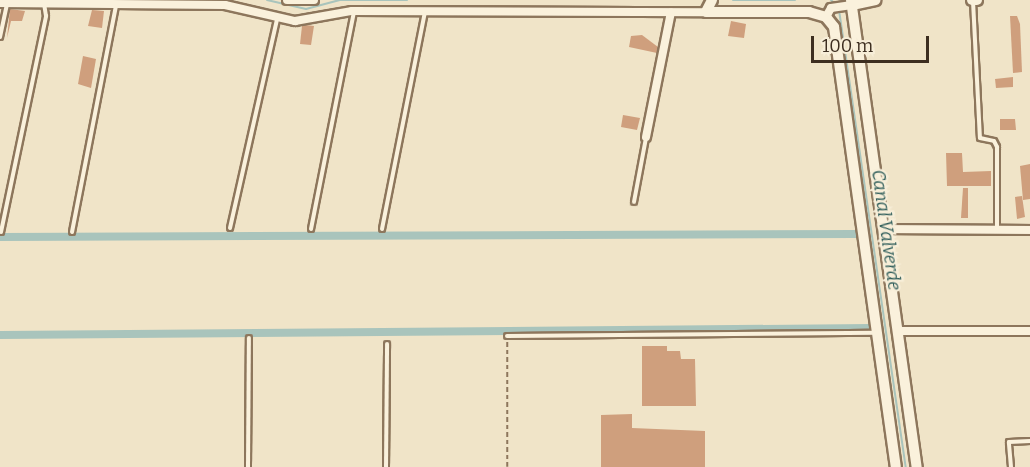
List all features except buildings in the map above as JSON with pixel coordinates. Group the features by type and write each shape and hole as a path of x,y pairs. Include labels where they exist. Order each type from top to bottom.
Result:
{"street":[{"path":"254,0 258,10"},
{"path":"286,0 314,0"},
{"path":"4,3 225,5 258,10 277,19 295,21 354,11 671,12 709,5 829,13 849,3 875,0"},
{"path":"849,3 900,331 917,467"},
{"path":"646,137 671,12"},
{"path":"829,13 834,27 896,467"},
{"path":"885,229 1030,230"},
{"path":"900,331 1030,331"}],"lane":[{"path":"974,0 980,138 994,141 997,147 997,229"},
{"path":"2,232 49,2"},
{"path":"0,37 4,3"},
{"path":"72,232 116,4"},
{"path":"311,229 354,11"},
{"path":"382,229 425,11"},
{"path":"230,228 277,19"},
{"path":"634,202 646,137"},
{"path":"507,336 877,333"},
{"path":"249,338 249,467"},
{"path":"386,467 387,344"},
{"path":"1011,467 1009,442 1030,441"}],"path":[{"path":"507,336 507,467"}],"waterway":[{"name":"Canal Valverde","path":"267,0 306,9 340,0 407,0"},
{"name":"Canal Valverde","path":"733,0 795,0"},
{"name":"Canal Valverde","path":"831,0 836,5"},
{"name":"Canal Valverde","path":"839,10 906,467"},
{"path":"0,237 856,234"},
{"path":"0,335 872,328"}]}
